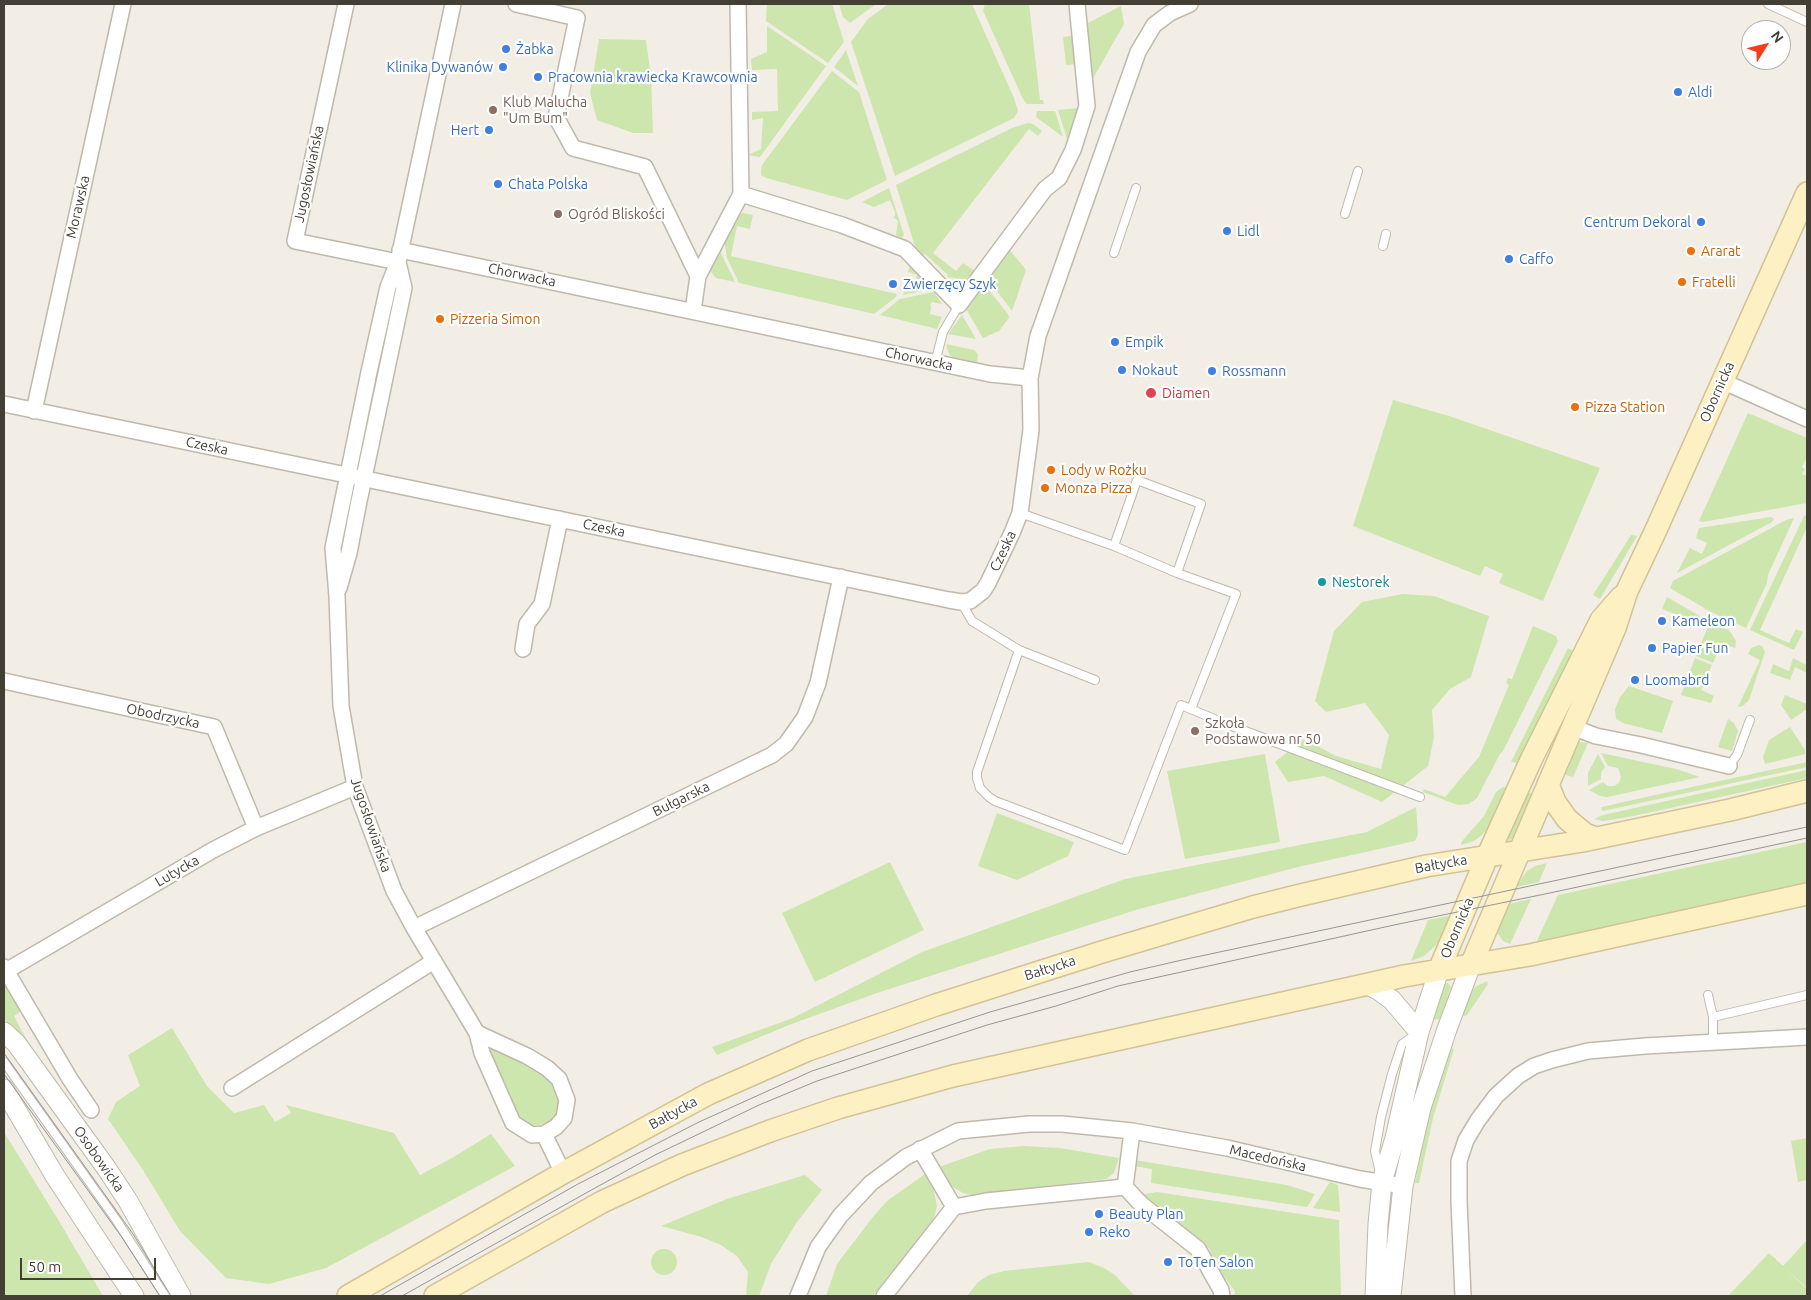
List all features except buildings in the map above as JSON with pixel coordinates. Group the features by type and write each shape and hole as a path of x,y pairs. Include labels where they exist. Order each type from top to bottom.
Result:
{"main road":[{"name":"Obornicka","path":"1471,965 1615,628 1627,591 1807,193"},
{"name":"Obornicka","path":"1439,970 1531,760 1601,620 1627,591"},
{"path":"1548,784 1555,802 1567,820 1586,834 1596,838"},
{"name":"Bałtycka","path":"348,1296 673,1112 741,1079 808,1050 936,1005 1102,952 1253,907 1417,868 1596,838 1730,810 1807,791"},
{"path":"435,1296 602,1202 682,1164 838,1108 954,1076 1366,984 1530,955 1807,894"}],"street":[{"name":"Morawska","path":"34,411 123,4"},
{"name":"Jugosłowiańska","path":"346,4 295,241 399,256"},
{"name":"Jugosłowiańska","path":"453,4 399,256 388,287 369,372 333,548 342,706 355,787 394,891 477,1033 482,1053 513,1123 532,1135 544,1134"},
{"path":"516,4 577,18 556,117 572,148 645,167 698,276"},
{"path":"693,311 698,276 741,194 738,4"},
{"path":"741,194 842,225 905,249 959,304 1045,189 1059,178 1073,150 1087,106 1077,4"},
{"path":"1030,378 1038,336 1138,52 1154,25 1170,13 1190,4"},
{"name":"Jugosłowiańska","path":"337,596 350,553 363,480 404,288 399,256"},
{"name":"Chorwacka","path":"399,256 693,311 990,374 1030,378"},
{"path":"369,372 386,376"},
{"name":"Czeska","path":"4,404 363,480 961,602 970,601 983,591 1020,513 1032,430 1030,378"},
{"path":"1722,381 1807,419"},
{"path":"523,649 527,624 542,604 560,519"},
{"name":"Bułgarska","path":"414,928 772,755 786,744 805,717 818,683 841,577"},
{"name":"Obodrzycka","path":"4,681 214,727 256,828"},
{"path":"1572,727 1596,736 1641,744 1729,766"},
{"name":"Lutycka","path":"5,969 213,850 256,828 355,787"},
{"path":"232,1088 434,961"},
{"name":"Obornicka","path":"1391,1296 1404,1186 1421,1108 1471,965"},
{"path":"5,969 70,1079 91,1110"},
{"name":"Obornicka","path":"1375,1296 1382,1182 1395,1138 1419,1032 1439,970"},
{"path":"1366,984 1392,1000 1419,1032"},
{"name":"Osobowicka","path":"4,1032 16,1043 107,1169 128,1201 181,1296"},
{"path":"477,1033 527,1056 547,1068 560,1079 567,1100 564,1118 556,1127 544,1134 564,1173"},
{"path":"1463,1296 1459,1201 1460,1161 1466,1140 1478,1120 1496,1096 1518,1076 1534,1066 1588,1051 1807,1037"},
{"path":"4,1089 55,1176 134,1296"},
{"name":"Macedońska","path":"798,1296 818,1247 840,1216 871,1183 906,1156 958,1132 1029,1124 1062,1124 1132,1131 1227,1148 1352,1177 1404,1186"},
{"path":"1125,1187 1132,1131"},
{"path":"920,1149 954,1207"},
{"path":"884,1296 954,1207 1125,1187"},
{"path":"1125,1187 1141,1204 1198,1249 1222,1290 1222,1296"}],"lane":[{"path":"1768,4 1807,22"},
{"path":"1345,214 1358,171"},
{"path":"1114,253 1136,188"},
{"path":"1383,246 1386,234"},
{"path":"935,363 943,332 959,304"},
{"path":"1114,546 1137,480 1201,504 1177,572"},
{"path":"1020,513 1114,546 1236,594 1191,709"},
{"path":"961,602 972,621 1019,650 1095,680"},
{"path":"1019,650 977,772 978,783 983,792 995,801 1125,850 1181,705 1420,797"},
{"path":"1729,766 1737,755 1750,720"},
{"path":"1708,995 1713,1017 1713,1042"},
{"path":"1713,1017 1807,995"},
{"path":"4,1062 117,1221 165,1296"}],"green space":[{"path":"767,4 832,4 844,42 828,63 766,21"},
{"path":"839,4 876,4 850,23 843,17"},
{"path":"888,4 972,4 1018,111 1014,118 895,176 851,42 868,19"},
{"path":"985,4 1029,4 1040,100 1043,100 1044,104 1027,104 1023,99 983,11"},
{"path":"1121,6 1124,24 1091,82 1086,24"},
{"path":"767,26 826,66 760,157 748,155 761,149 763,118 752,120 752,112 778,111 777,69 752,70 751,59 767,52"},
{"path":"1075,35 1077,64 1066,65 1063,37"},
{"path":"599,39 646,40 651,77 653,133 633,133 597,120 590,93"},
{"path":"846,50 858,86 834,67"},
{"path":"832,71 859,92 887,180 847,200 761,175 762,165"},
{"path":"1079,108 1070,142 1067,139 1058,110"},
{"path":"1037,111 1055,111 1063,137 1036,117"},
{"path":"1028,123 1033,124 1042,131 1038,136 1029,129 933,253 956,271 963,263 975,271 965,280 947,277 948,275 925,254 921,257 917,253 896,185 1012,128"},
{"path":"889,188 904,235 901,238 896,235 898,221 893,217 895,212 890,200 874,207 862,202"},
{"path":"743,213 753,215 750,229 737,226 731,256 897,294 896,297 874,314 739,283 727,258 724,239 737,216"},
{"path":"719,249 735,282 716,278 711,272 710,268"},
{"path":"1009,249 1026,270 1012,311 988,279"},
{"path":"910,265 932,289 903,295 906,285 914,286 917,275 908,272"},
{"path":"984,284 1008,314 1009,318 999,331 983,338 966,309"},
{"path":"934,292 942,304 932,302 930,305 930,314 942,317 937,329 880,315 900,299"},
{"path":"962,315 976,339 948,334"},
{"path":"946,344 974,350 978,354 977,363 956,360 949,354"},
{"path":"1393,400 1449,416 1600,468 1543,601 1499,583 1503,574 1485,566 1480,576 1353,526"},
{"path":"1748,413 1807,438 1807,457 1802,467 1805,469 1802,474 1807,476 1807,503 1703,522 1699,521"},
{"path":"1807,514 1807,527 1760,630 1789,643 1796,629 1803,632 1794,650 1750,630 1804,516"},
{"path":"1771,517 1774,519 1772,522 1677,573 1690,548 1702,554 1707,543 1696,538 1699,528"},
{"path":"1794,518 1746,628 1711,612 1670,588 1673,581 1786,520"},
{"path":"1631,535 1637,536 1600,599 1593,595"},
{"path":"1403,594 1434,596 1489,616 1471,677 1450,689 1432,710 1434,737 1428,766 1382,802 1324,776 1288,782 1275,762 1304,739 1336,756 1381,769 1389,735 1365,703 1326,712 1315,701 1334,631 1362,602"},
{"path":"1667,597 1703,618 1701,625 1662,609"},
{"path":"1710,622 1729,630 1736,641 1735,648 1722,643 1713,663 1696,656"},
{"path":"1533,626 1556,636 1558,641 1502,753 1477,798 1469,804 1458,805 1423,792 1424,789 1445,797 1479,757 1509,685 1506,683 1508,678 1512,679"},
{"path":"1759,645 1762,646 1765,652 1749,700 1743,706 1738,707 1760,660 1748,654 1751,648"},
{"path":"1568,648 1573,651 1518,763 1511,762"},
{"path":"1695,658 1712,665 1701,690 1714,696 1711,703 1681,695"},
{"path":"1793,658 1807,665 1807,673 1795,667 1790,680 1770,673 1773,664 1789,671"},
{"path":"1629,686 1673,701 1662,733 1623,723 1616,719 1615,709 1620,697"},
{"path":"1785,695 1807,704 1807,709 1791,720 1781,705"},
{"path":"1728,719 1734,723 1738,731 1732,751 1718,747"},
{"path":"1790,727 1805,750 1805,754 1765,764 1763,757 1769,740"},
{"path":"1580,742 1588,743 1573,777 1562,774 1577,744"},
{"path":"1601,753 1676,769 1700,777 1607,797 1600,796 1589,790 1603,782 1608,786 1614,786 1619,783 1621,777 1618,768 1608,766"},
{"path":"1265,754 1280,842 1185,859 1167,771"},
{"path":"1598,754 1605,767 1601,773 1601,779 1588,786 1588,773"},
{"path":"1807,762 1807,767 1603,811 1601,809 1602,807 1628,801"},
{"path":"1807,770 1807,778 1629,817 1603,821 1594,819 1603,815"},
{"path":"1506,787 1489,827 1474,841 1461,845 1462,841 1484,816 1496,792"},
{"path":"1527,792 1535,795 1514,839 1505,840"},
{"path":"1416,807 1418,834 1415,841 1298,867 1139,909 877,993 789,1025 717,1055 712,1047 793,1018 922,952 1125,879 1367,832"},
{"path":"997,813 1074,842 1068,856 1017,880 978,866"},
{"path":"1807,842 1807,884 1536,943 1558,895"},
{"path":"890,862 924,930 815,982 782,913"},
{"path":"1547,863 1539,882 1516,887 1527,871 1535,866"},
{"path":"1531,899 1510,944 1503,941 1497,932 1509,904"},
{"path":"1449,916 1440,939 1435,946 1424,956 1411,961 1428,920"},
{"path":"4,979 23,1010 14,1016 30,1046 28,1049 4,1018"},
{"path":"1487,981 1488,984 1467,1015 1460,1017 1467,998 1475,987"},
{"path":"1448,983 1451,987 1440,1019 1429,1020 1443,985"},
{"path":"172,1028 207,1086 234,1113 264,1105 275,1122 291,1113 286,1105 394,1133 420,1175 491,1134 515,1166 326,1268 269,1284 226,1278 180,1231 143,1170 108,1119 116,1102 140,1086 128,1055"},
{"path":"488,1044 547,1076 556,1088 560,1108 556,1117 549,1122 539,1125 527,1125 519,1119 485,1046"},
{"path":"1449,1047 1454,1049 1433,1118 1419,1183 1415,1183 1427,1121"},
{"path":"4,1132 59,1221 103,1296 4,1296"},
{"path":"1807,1138 1807,1180 1798,1182 1791,1141"},
{"path":"1024,1146 1060,1148 1119,1158 1114,1173 1106,1179 972,1195 963,1193 946,1183 936,1168 990,1149"},
{"path":"1134,1160 1287,1185 1315,1194 1307,1207 1151,1183 1152,1169 1134,1166"},
{"path":"925,1174 934,1191 937,1206 934,1218 873,1296 826,1296 837,1264 872,1218 887,1201"},
{"path":"805,1175 822,1190 797,1222 771,1264 759,1296 746,1296 748,1272 737,1256 721,1245 702,1237 661,1226 727,1199"},
{"path":"1330,1182 1338,1185 1340,1212 1313,1208"},
{"path":"1157,1192 1339,1220 1341,1296 1234,1296 1235,1291 1212,1261 1210,1249 1141,1195"},
{"path":"1807,1240 1807,1288 1784,1267 1807,1289 1807,1296 1728,1296 1769,1253 1783,1266"},
{"path":"664,1249 673,1253 677,1262 673,1271 664,1275 655,1271 651,1262 655,1253"},
{"path":"1089,1262 1115,1275 1135,1296 967,1296 978,1282 989,1275 1004,1271"}],"tram line":[{"path":"380,1296 578,1184 699,1122 812,1071 990,1012 1130,972 1182,960 1807,827"},
{"path":"402,1296 655,1155 759,1105 817,1081 987,1025 1118,986 1394,925 1807,838"},
{"path":"4,1053 133,1234 171,1296"},
{"path":"4,1074 121,1236 160,1296"}],"place":[{"name":"Żabka","path":"506,49"},
{"name":"Klinika Dywanów","path":"503,67"},
{"name":"Pracownia krawiecka Krawcownia","path":"538,77"},
{"name":"Aldi","path":"1678,92"},
{"name":"Klub Malucha \"Um Bum\"","path":"493,110"},
{"name":"Hert","path":"489,130"},
{"name":"Chata Polska","path":"498,184"},
{"name":"Ogród Bliskości","path":"558,214"},
{"name":"Centrum Dekoral","path":"1701,222"},
{"name":"Lidl","path":"1227,231"},
{"name":"Ararat","path":"1691,251"},
{"name":"Caffo","path":"1509,259"},
{"name":"Fratelli","path":"1682,282"},
{"name":"Zwierzęcy Szyk","path":"893,284"},
{"name":"Pizzeria Simon","path":"440,319"},
{"name":"Empik","path":"1115,342"},
{"name":"Nokaut","path":"1122,370"},
{"name":"Rossmann","path":"1212,371"},
{"name":"Diamen","path":"1151,393"},
{"name":"Pizza Station","path":"1575,407"},
{"name":"Lody w Rożku","path":"1051,470"},
{"name":"Monza Pizza","path":"1045,488"},
{"name":"Nestorek","path":"1322,582"},
{"name":"Kameleon","path":"1662,621"},
{"name":"Papier Fun","path":"1652,648"},
{"name":"Loomabrd","path":"1635,680"},
{"name":"Szkoła Podstawowa nr 50","path":"1195,731"},
{"name":"Beauty Plan","path":"1099,1214"},
{"name":"Reko","path":"1089,1232"},
{"name":"ToTen Salon","path":"1168,1262"}]}
